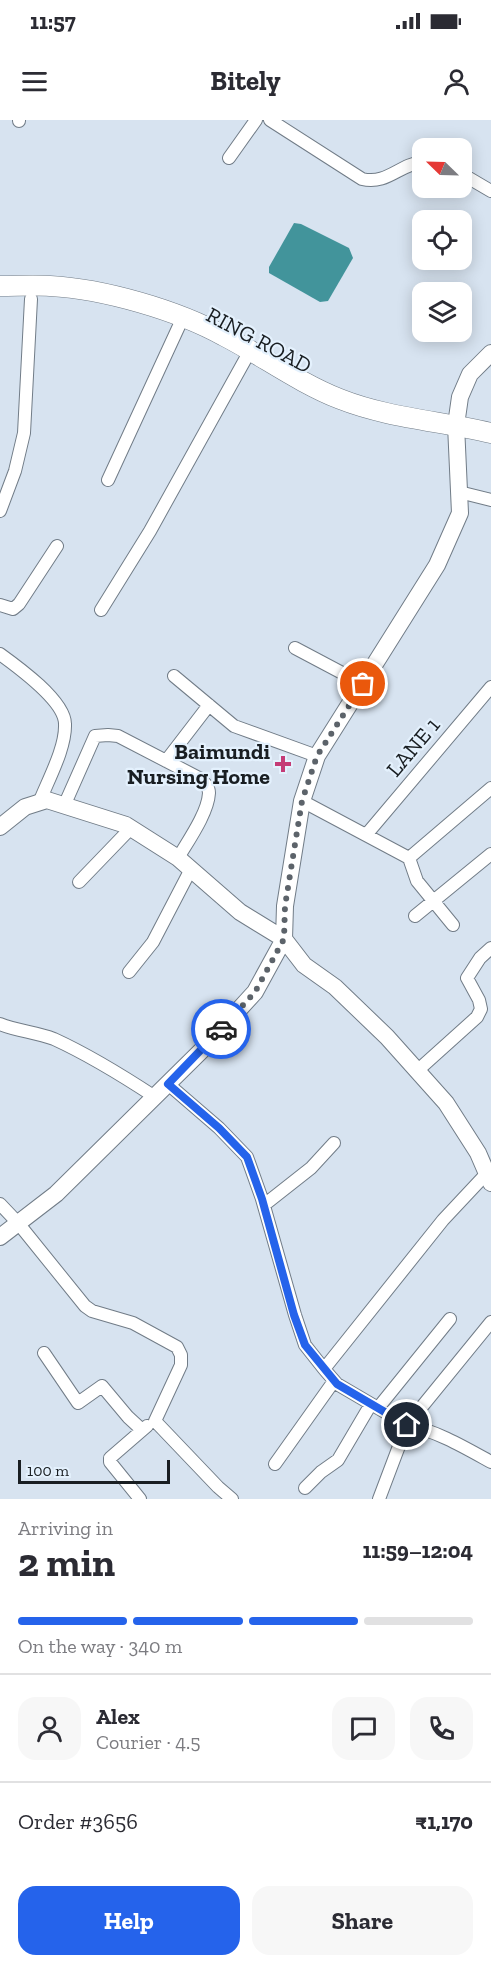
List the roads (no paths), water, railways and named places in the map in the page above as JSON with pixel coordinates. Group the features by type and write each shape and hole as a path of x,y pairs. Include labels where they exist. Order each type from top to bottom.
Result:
{"main road":[{"name":"RING ROAD","path":"0,286 51,286 115,296 180,316 222,334 339,399 374,411 457,431 491,446"},
{"name":"RING ROAD","path":"0,299 50,299 117,306 179,326 222,344 295,388 339,409 372,418 457,431"},
{"path":"0,1237 56,1194 202,1050 255,992 284,939 285,906 302,801 317,756 437,565 460,513 457,431 460,397 470,374 491,352"},
{"path":"457,431 491,433"},
{"path":"0,826 25,807 47,801 131,828 178,858 240,912 284,939 304,965 335,987 387,1037 446,1103 478,1153 489,1178"}],"street":[{"path":"229,158 256,120"},
{"path":"270,120 362,179 373,182 412,163"},
{"path":"472,180 491,191"},
{"path":"0,511 15,471 24,433 31,299"},
{"path":"108,480 179,326"},
{"path":"101,610 150,531 246,358"},
{"path":"459,492 491,500"},
{"path":"0,604 13,609 19,604 57,546"},
{"path":"295,648 363,684"},
{"path":"0,654 57,704 65,721 64,740 39,803"},
{"path":"174,676 234,726 317,756"},
{"name":"LANE 1","path":"366,835 491,687"},
{"path":"166,761 208,705"},
{"path":"64,806 95,736 118,736 199,778 207,785 209,794 202,816 178,858"},
{"path":"409,858 491,788"},
{"path":"302,801 409,858 417,881 453,925"},
{"path":"80,882 131,828"},
{"path":"416,916 491,854"},
{"path":"129,972 153,942 191,869"},
{"path":"417,1071 477,1017 481,1009 479,1000 467,978 480,957 491,948"},
{"path":"0,1024 53,1039 126,1078 154,1097"},
{"path":"168,1084 219,1128 247,1157 264,1205 294,1315 305,1345 334,1381 407,1425 420,1427 491,1462"},
{"path":"264,1205 311,1168 334,1143"},
{"path":"324,1369 443,1220 489,1178"},
{"path":"0,1204 85,1306 92,1311 133,1323 177,1347 181,1355 182,1365 155,1421 141,1429 110,1458 110,1462 140,1499"},
{"path":"305,1488 321,1472 338,1460 374,1406 450,1319"},
{"path":"379,1499 407,1425 491,1322"},
{"path":"44,1353 78,1403 102,1386 141,1429"},
{"path":"275,1464 334,1381"},
{"path":"155,1421 231,1498"}],"water":[{"path":"294,223 301,224 349,248 353,258 328,301 320,302 269,273 269,267"}],"place":[{"name":"Baimundi Nursing Home","path":"283,764"}]}
